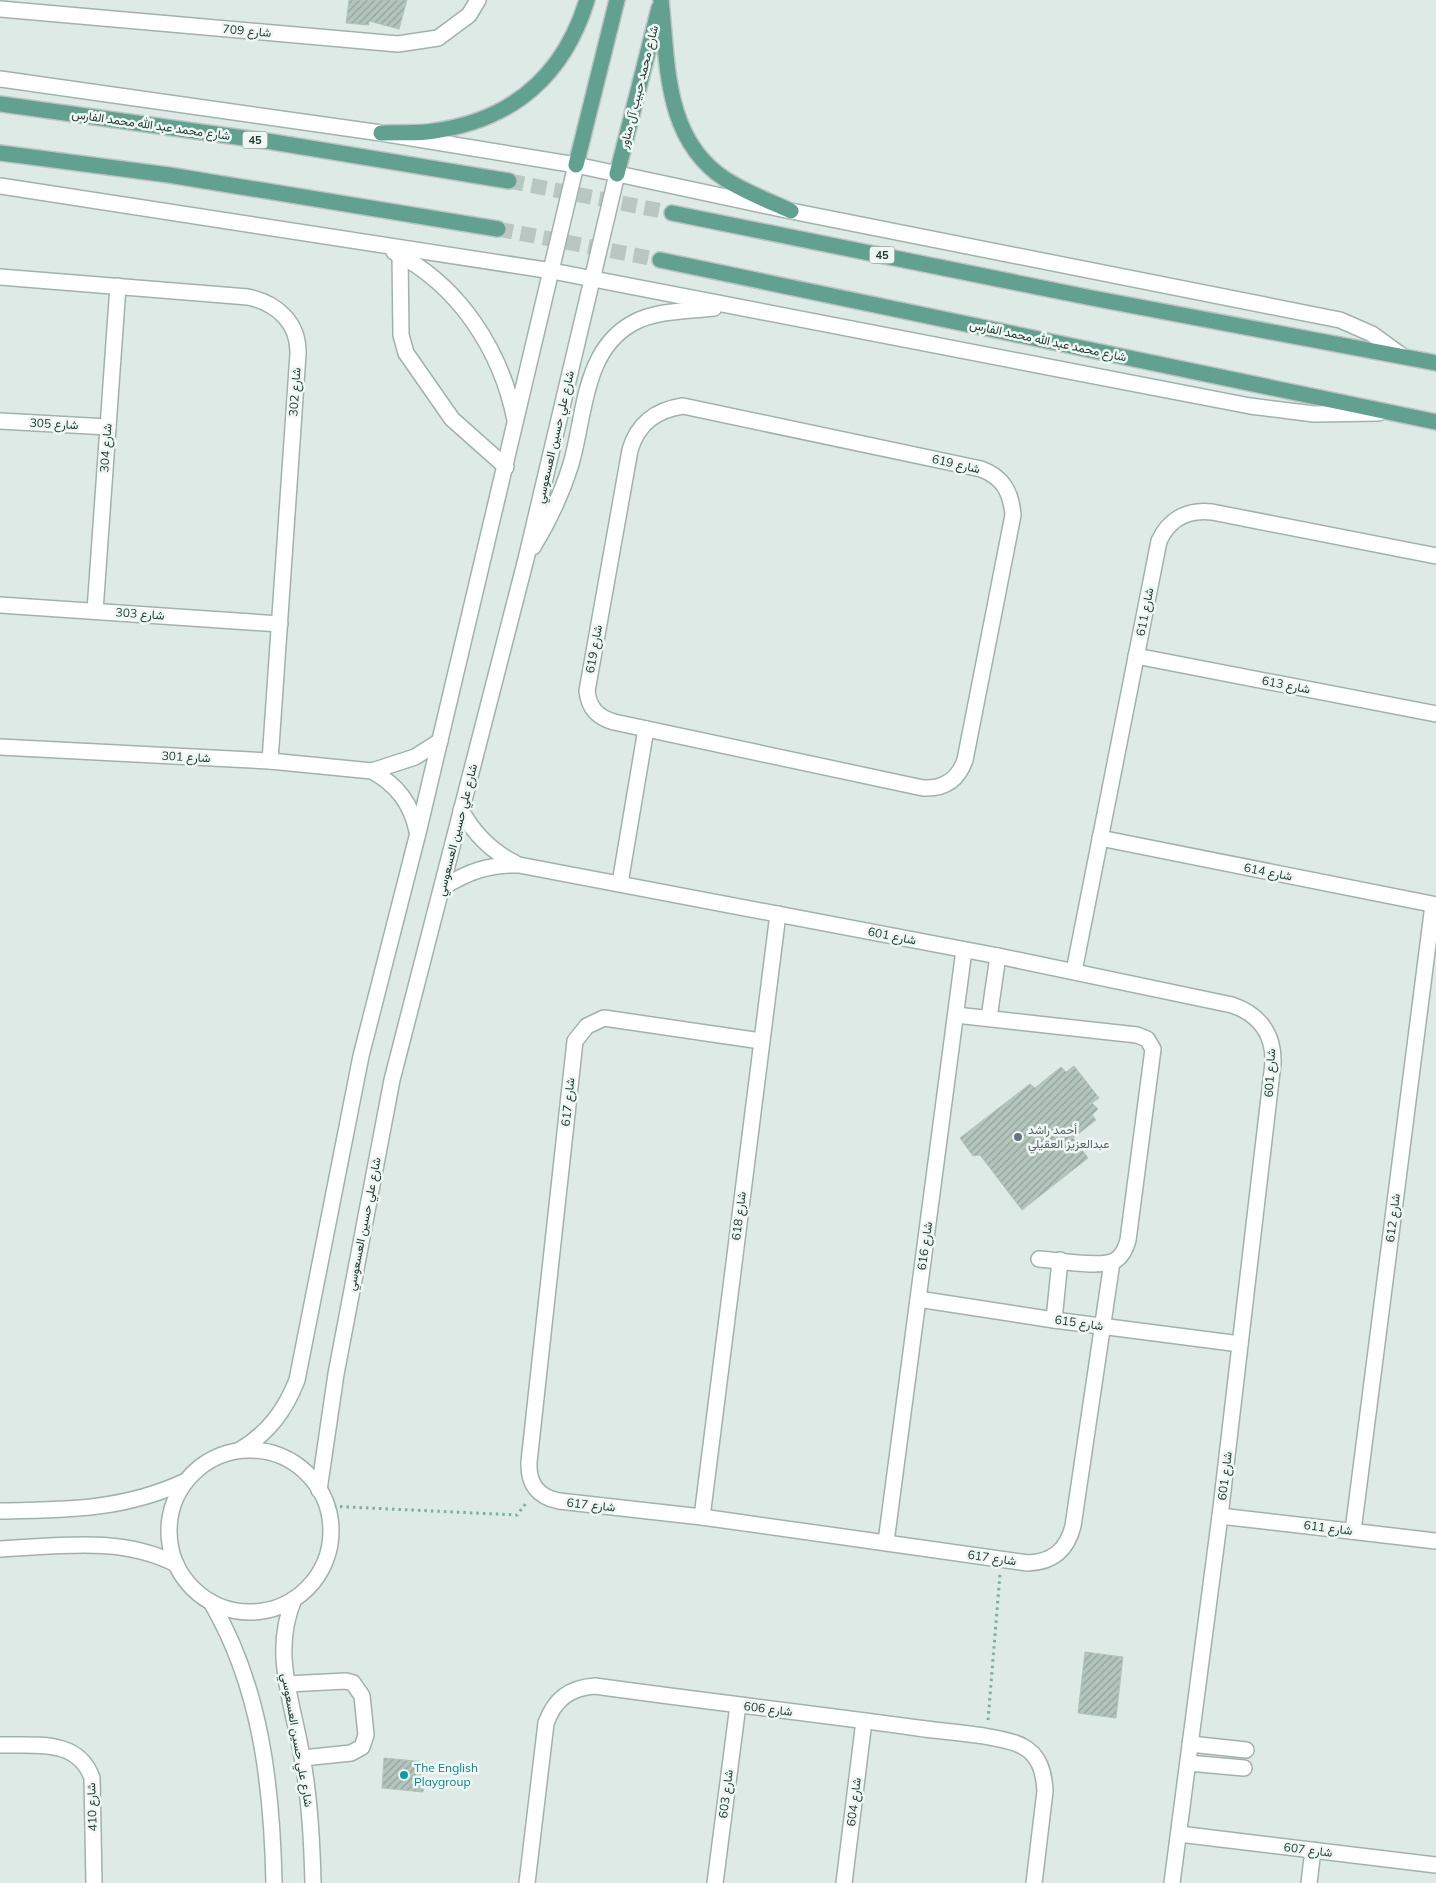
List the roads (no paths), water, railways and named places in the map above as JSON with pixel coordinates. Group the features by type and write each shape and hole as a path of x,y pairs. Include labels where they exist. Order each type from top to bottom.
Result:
{"main road":[{"path":"381,133 434,132 480,120 517,102 549,74 562,57 573,39 587,0"},
{"path":"576,165 617,0"},
{"path":"661,0 673,105 688,141 710,167 724,178 790,210"},
{"name":"شارع محمد حبيب آل مناور","path":"617,174 661,0"},
{"name":"شارع محمد عبد الله محمد الفارس","path":"0,104 273,142 509,181"},
{"path":"0,153 169,175 498,229"},
{"name":"45","path":"672,213 1082,296 1436,363"},
{"name":"شارع محمد عبد الله محمد الفارس","path":"660,260 1436,422"}],"street":[{"name":"شارع 709","path":"0,9 398,44 438,38 469,15 478,0"},
{"path":"0,79 381,133 576,165 790,210 1340,320 1372,334 1401,355"},
{"path":"240,1450 275,1421 284,1409 297,1380 360,1056 418,833 576,165"},
{"name":"شارع علي حسين العسعوسي","path":"319,1490 329,1413 392,1080 526,559 617,174"},
{"path":"0,186 552,271 1250,406 1314,414 1387,413"},
{"path":"380,245 400,255 439,283 456,300 479,330 504,380 516,425"},
{"path":"400,255 401,335 406,354 452,419 506,467"},
{"name":"شارع 302","path":"0,277 258,299 277,308 291,324 298,344 298,354 270,761"},
{"name":"شارع 304","path":"95,611 118,286"},
{"path":"526,559 548,521 562,489 578,439 593,368 610,341 621,330 648,316 730,306"},
{"name":"شارع 619","path":"672,408 694,408 980,469 993,473 1002,481 1008,492 1013,515 965,760 957,777 950,783 932,788 923,788 646,729 603,719 588,703 587,691 630,450 638,431 652,416 672,408"},
{"name":"شارع 305","path":"0,421 108,427"},
{"name":"شارع 611","path":"1074,971 1159,542 1174,520 1191,512 1212,512 1436,556"},
{"name":"شارع 303","path":"0,605 280,624"},
{"name":"شارع 613","path":"1136,656 1436,714"},
{"path":"620,883 646,729"},
{"name":"شارع 301","path":"372,771 415,757 440,741"},
{"name":"شارع 301","path":"0,747 270,761 372,771 387,779 398,790 414,817 418,833"},
{"name":"شارع 601","path":"462,810 484,842 494,851 518,865"},
{"name":"شارع 614","path":"1100,838 1434,905"},
{"name":"شارع 601","path":"442,888 483,867 500,864 518,865 1074,971 1232,1004 1250,1012 1257,1018 1268,1034 1272,1044 1273,1063 1220,1516 1172,1883"},
{"name":"شارع 612","path":"1354,1531 1434,905"},
{"name":"شارع 618","path":"702,1517 760,1041 778,914"},
{"name":"شارع 616","path":"886,1542 964,950"},
{"path":"989,1018 998,956"},
{"path":"956,1015 1137,1035 1150,1043 1153,1056 1128,1240 1123,1254 1112,1262 1038,1258"},
{"name":"شارع 617","path":"760,1041 604,1018 586,1026 575,1042 528,1472 536,1490 543,1496 560,1501 702,1517 1002,1560 1041,1563 1053,1558 1063,1550 1070,1539 1112,1262"},
{"path":"1054,1320 1060,1260"},
{"name":"شارع 615","path":"918,1299 1054,1320 1240,1344"},
{"path":"240,1450 259,1450 277,1454 301,1469 319,1490 327,1506 330,1532 326,1558 313,1581 294,1599 278,1607 262,1611 244,1612 227,1609 210,1602 184,1579 176,1564 170,1539 171,1512 176,1496 186,1481 210,1460 240,1450"},
{"path":"0,1511 82,1510 102,1507 145,1498 186,1481"},
{"name":"شارع 611","path":"1220,1516 1436,1541"},
{"path":"0,1549 112,1545 145,1551 176,1564"},
{"name":"شارع علي حسين العسعوسي","path":"294,1599 282,1638 288,1684 303,1758 310,1815 313,1883"},
{"path":"210,1602 235,1647 251,1692 270,1799 274,1883"},
{"path":"288,1684 346,1681 358,1689 362,1696 366,1735 362,1747 351,1753 303,1758"},
{"name":"شارع 606","path":"526,1883 546,1723 550,1710 558,1700 582,1687 594,1686 987,1738 1023,1746 1038,1761 1043,1770 1045,1791 1034,1883"},
{"name":"شارع 603","path":"714,1883 738,1706"},
{"name":"شارع 604","path":"844,1883 864,1721"},
{"path":"1190,1744 1246,1750"},
{"name":"شارع 410","path":"0,1746 63,1748 82,1759 92,1778 94,1883"},
{"path":"1188,1763 1244,1768"},
{"name":"شارع 607","path":"1179,1834 1436,1865"},
{"path":"1310,1883 1313,1850"}],"tunnel":[{"path":"509,181 672,213"},
{"path":"498,229 660,260"}],"place":[{"name":"أحمد راشد عبدالعزيز العقيلي","path":"1018,1137"},
{"name":"The English Playgroup","path":"404,1775"}]}
